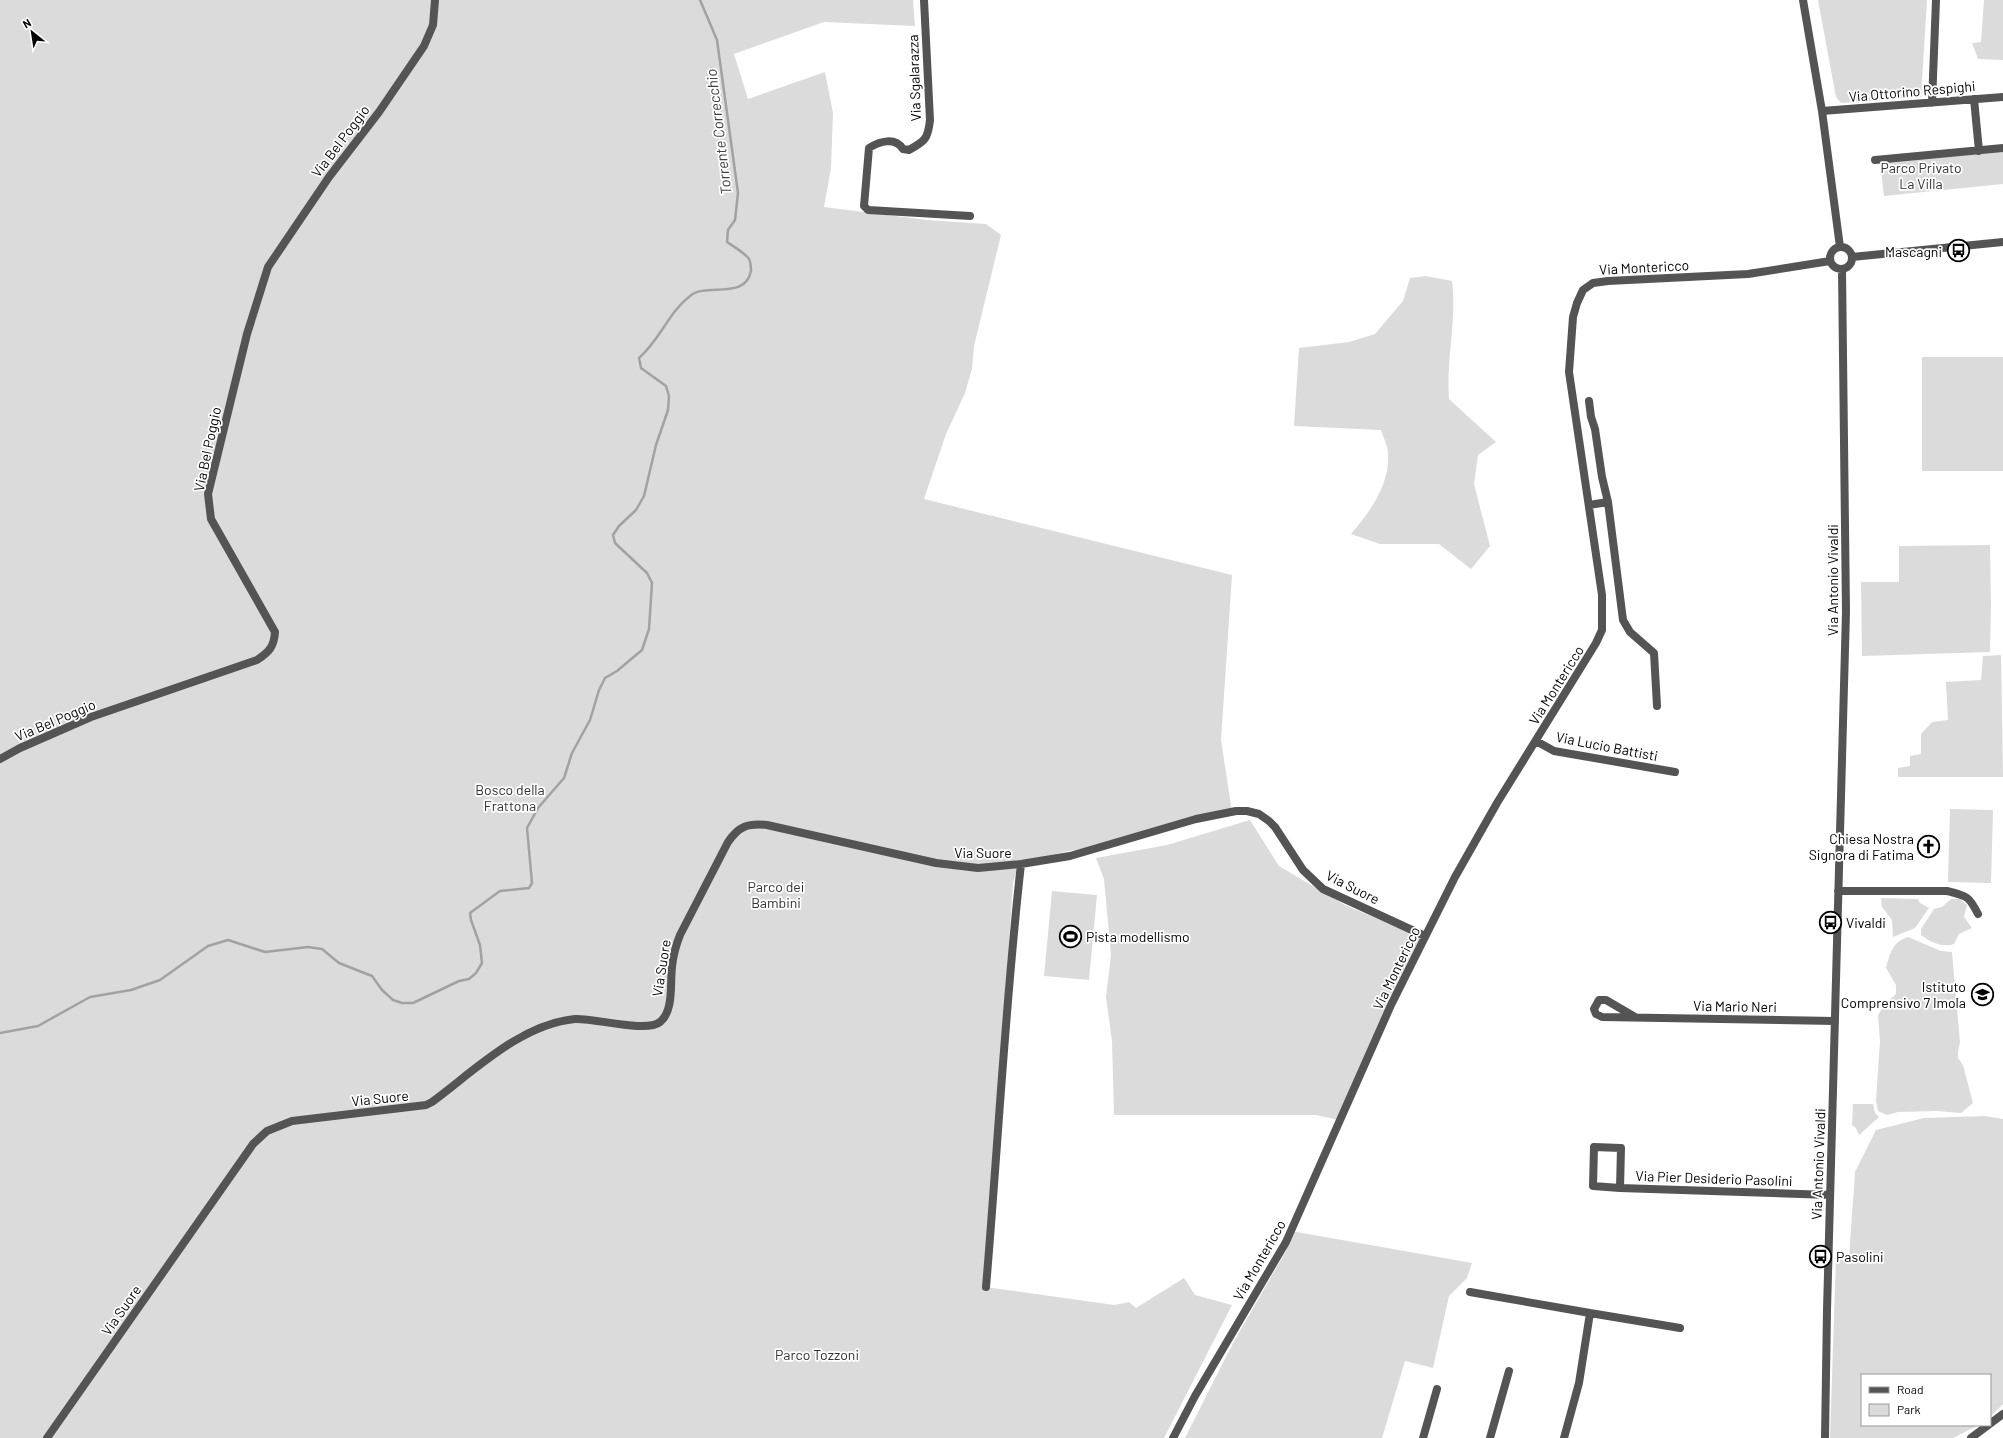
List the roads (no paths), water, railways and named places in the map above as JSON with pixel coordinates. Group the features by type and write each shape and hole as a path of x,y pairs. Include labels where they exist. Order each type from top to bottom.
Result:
{"street":[{"name":"Via Bel Poggio","path":"0,759 20,748 90,717 257,660 270,651 275,640 275,632 266,613 211,519 208,494 247,334 268,267 329,176 379,112 424,46 433,25 435,0"},
{"name":"Via Sgalarazza","path":"924,0 930,120 928,136 921,143 909,150 903,149 899,144 891,140 876,144 869,148 864,206 868,210 970,216"},
{"path":"1803,0 1822,111 1840,246"},
{"path":"1932,103 1936,0"},
{"name":"Via Ottorino Respighi","path":"1822,111 2003,97"},
{"path":"1974,99 1979,151"},
{"path":"1875,160 2003,148"},
{"path":"1852,257 2003,242"},
{"path":"1840,246 1850,250 1852,257 1848,267 1842,269 1834,267 1830,261 1831,253 1840,246"},
{"name":"Via Montericco","path":"1173,1438 1195,1396 1286,1242 1391,1006 1459,870 1536,741 1581,671 1602,630 1604,617 1602,595 1569,372 1573,317 1583,290 1593,283 1608,281 1748,274 1830,261"},
{"name":"Via Antonio Vivaldi","path":"1825,1438 1846,612 1842,269"},
{"path":"1589,400 1608,502 1624,620 1630,632 1654,652 1657,706"},
{"path":"1589,505 1608,502"},
{"name":"Via Lucio Battisti","path":"1536,741 1554,751 1675,772"},
{"name":"Via Suore","path":"47,1438 253,1144 267,1131 280,1125 301,1119 426,1105 438,1098 507,1045 531,1032 561,1022 585,1020 640,1027 653,1025 660,1022 667,1011 676,946 680,935 728,842 740,828 755,824 767,825 956,866 978,868 1022,864 1098,849 1226,812 1247,811 1259,814 1276,827 1303,870 1323,888 1425,936"},
{"path":"986,1287 995,1180 1000,1080 1022,864"},
{"path":"1838,891 1947,891 1965,895 1971,900 1978,914"},
{"name":"Via Mario Neri","path":"1635,1017 1835,1022"},
{"name":"Via Pier Desiderio Pasolini","path":"1620,1188 1621,1148 1594,1147 1593,1186 1620,1188 1830,1195"},
{"path":"1470,1292 1680,1328"},
{"path":"1564,1438 1579,1383 1590,1313"},
{"path":"1490,1438 1509,1371"},
{"path":"1424,1438 1437,1389"},
{"path":"1991,1425 2003,1414"},
{"path":"1971,1438 1979,1436 1990,1426"}],"waterway":[{"name":"Torrente Correcchio","path":"0,1033 38,1026 90,997 131,990 160,980 208,946 228,940 265,952 308,947 322,949 339,963 372,976 382,990 393,1000 402,1003 413,1003 459,981 469,979 476,973 482,963 480,945 470,913 500,891 529,888 532,883 527,828 538,808 564,778 572,753 590,720 599,690 605,678 617,671 642,650 649,629 652,583 647,573 615,543 613,535 619,526 636,510 644,496 656,445 668,410 669,396 666,386 641,368 639,358 653,343 676,310 690,296 705,290 724,290 741,286 747,280 751,271 749,259 727,242 728,230 735,220 738,193 717,40 700,0"}],"place":[{"name":"Mascagni","path":"1958,251"},
{"name":"Chiesa Nostra Signora di Fatima","path":"1929,846"},
{"name":"Vivaldi","path":"1830,922"},
{"name":"Pista modellismo","path":"1070,936"},
{"name":"Istituto Comprensivo 7 Imola","path":"1982,994"},
{"name":"Pasolini","path":"1821,1256"}],"park label":[{"name":"Parco Privato La Villa","path":"1921,176"},
{"name":"Bosco della Frattona","path":"510,798"},
{"name":"Parco dei Bambini","path":"776,894"},
{"name":"Parco Tozzoni","path":"817,1354"}]}
